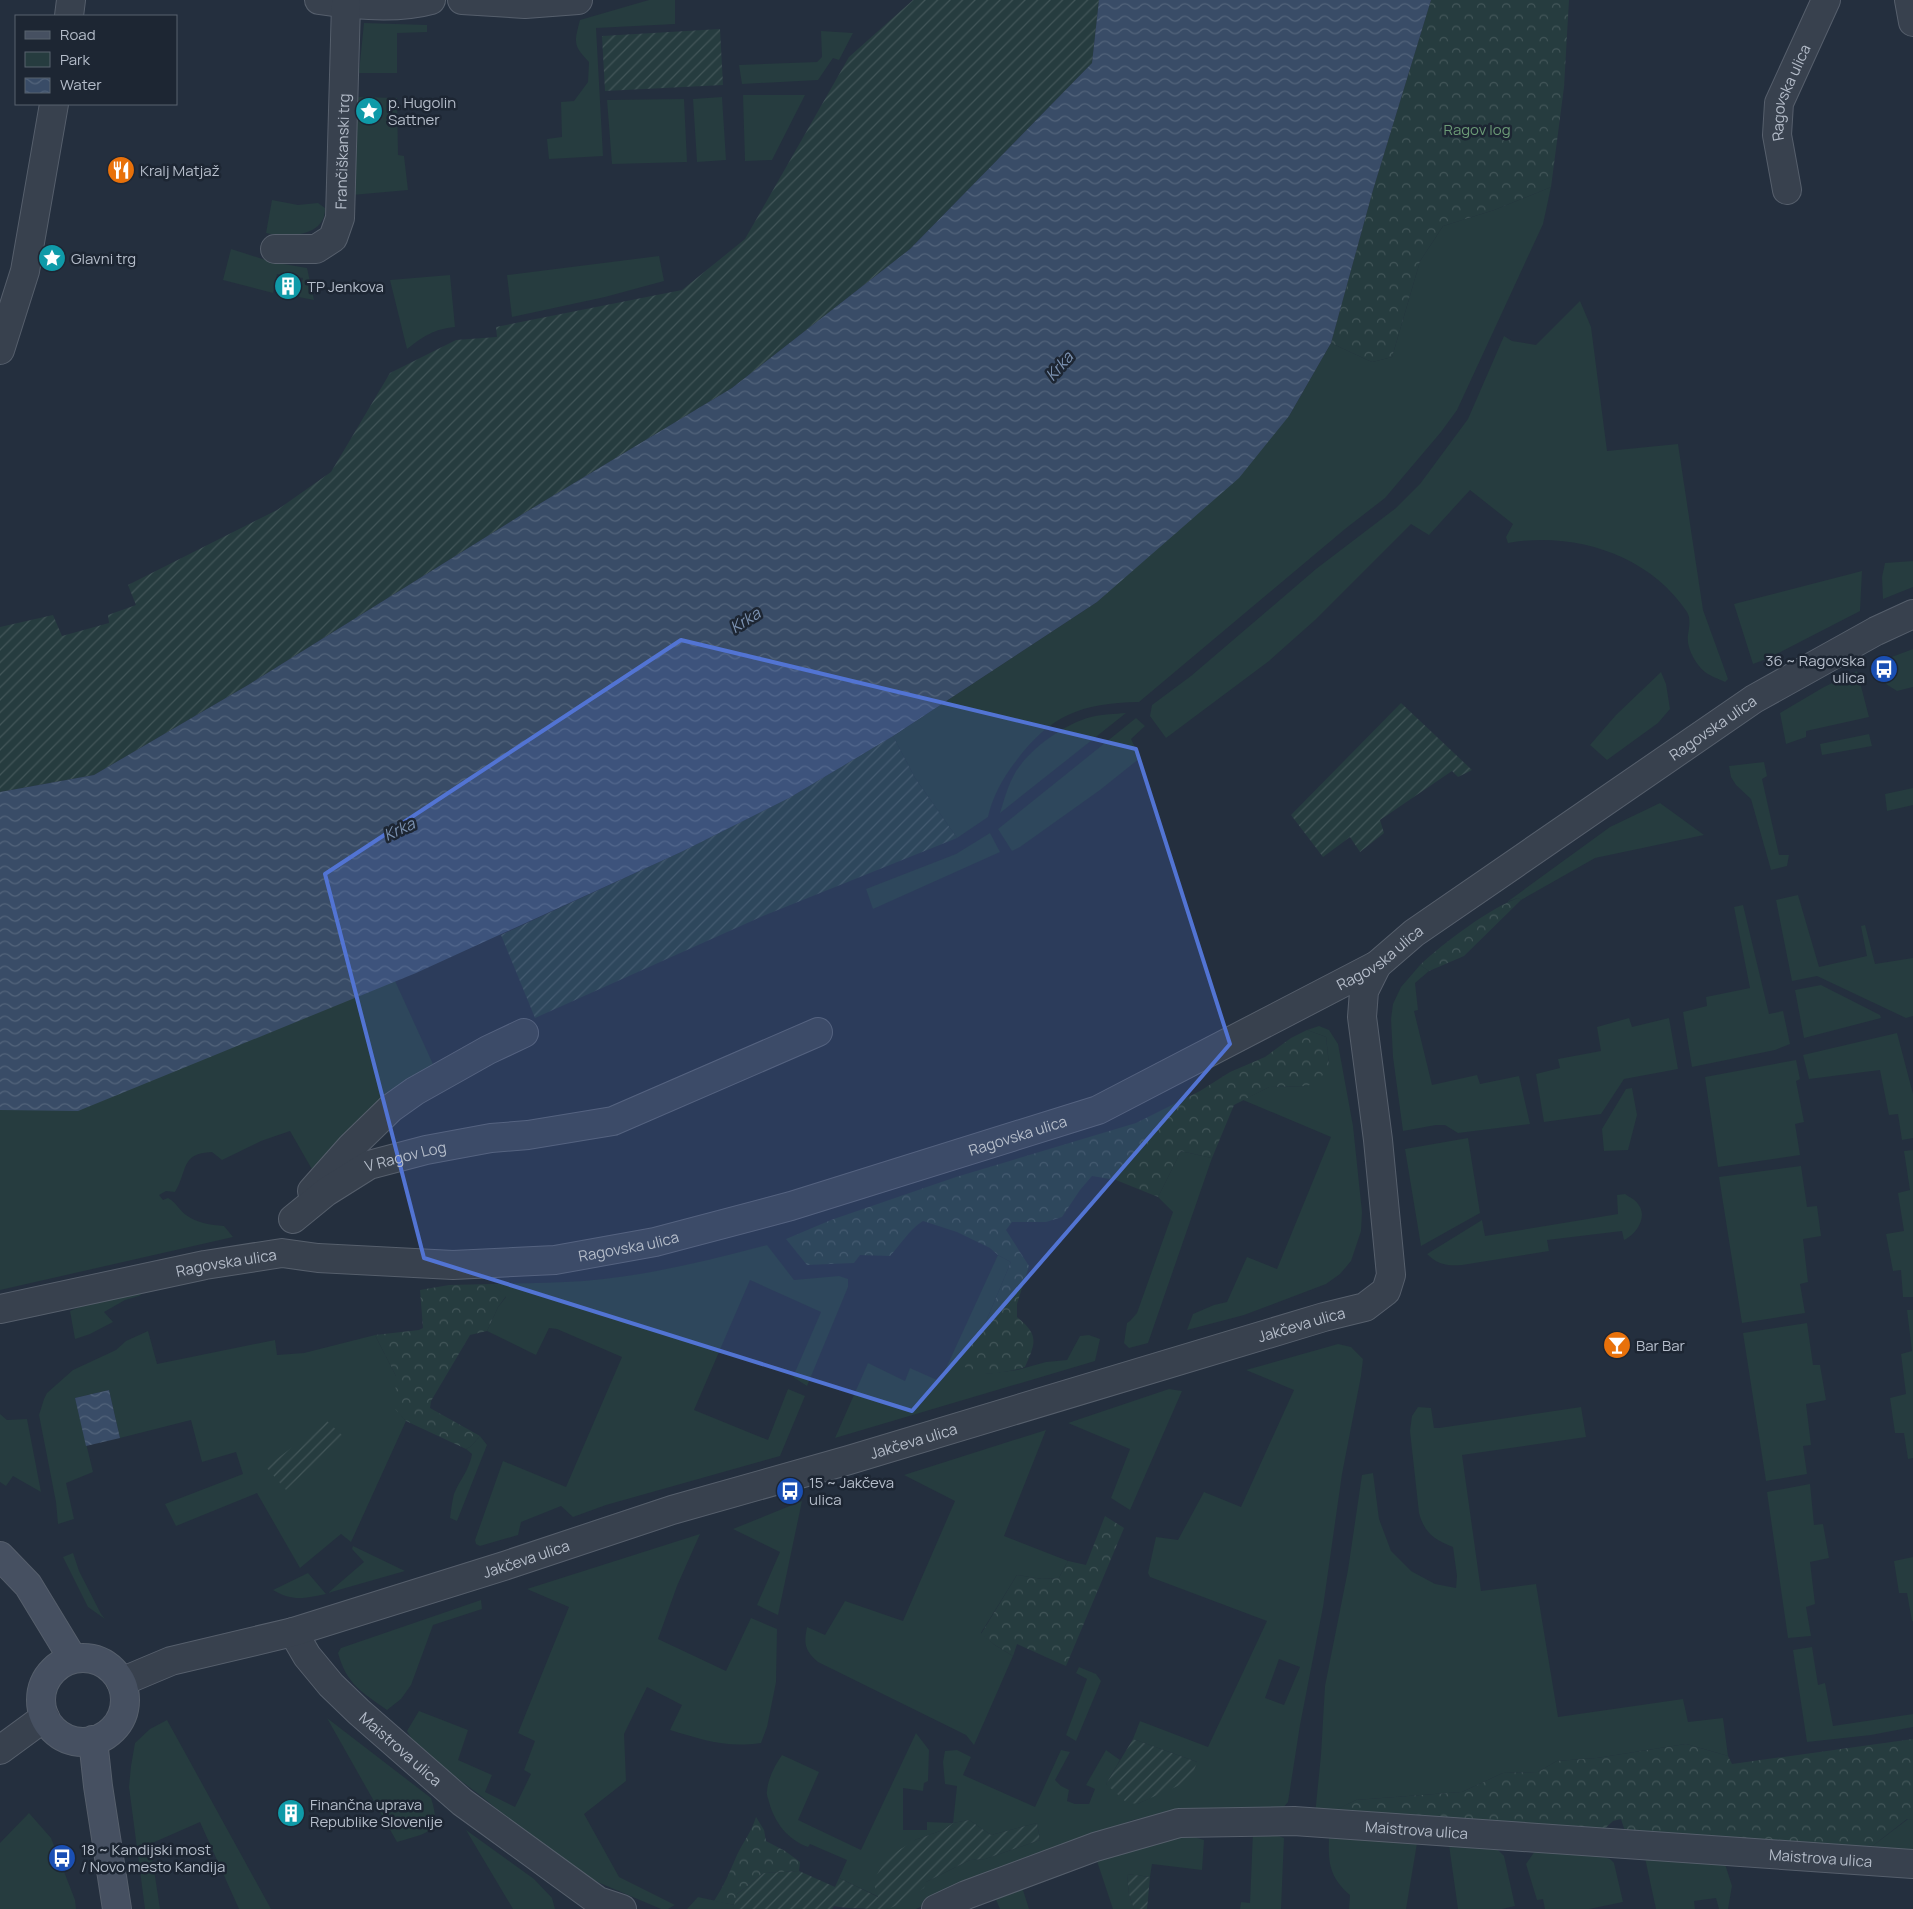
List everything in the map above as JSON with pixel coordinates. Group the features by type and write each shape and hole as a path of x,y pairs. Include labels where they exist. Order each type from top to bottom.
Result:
{"main road":[{"path":"0,1556 28,1585 73,1659"},
{"path":"87,1658 101,1662 113,1670 121,1682 125,1697 124,1711 117,1724 107,1734 93,1740 79,1741 64,1737 53,1729 45,1717 41,1702 42,1688 49,1675 59,1665 73,1659 87,1658"},
{"path":"93,1740 98,1786 117,1909"}],"street":[{"path":"69,15 71,0"},
{"path":"319,0 346,4 416,4 431,0"},
{"path":"462,0 525,4 578,0"},
{"name":"Ragovska ulica","path":"1787,190 1777,135 1779,103 1826,0"},
{"path":"1910,0 1913,22"},
{"name":"Frančiškanski trg","path":"274,249 316,249 333,238 340,218 346,4"},
{"path":"0,350 25,271 54,105"},
{"name":"Ragovska ulica","path":"0,1309 205,1265 282,1253 318,1258 453,1266 555,1260 656,1242 792,1206 1098,1110 1377,965 1414,933 1754,699 1876,631 1913,614"},
{"name":"Jakčeva ulica","path":"121,1682 171,1661 293,1632 507,1565 672,1510 849,1460 1324,1317 1364,1307 1386,1291 1391,1275 1378,1140 1362,1017 1364,991 1377,965"},
{"name":"V Ragov Log","path":"294,1219 314,1189 351,1147 391,1108 415,1091 524,1032"},
{"name":"V Ragov Log","path":"294,1219 326,1192 369,1165 426,1150 491,1138 528,1135 613,1121 818,1032"},
{"path":"282,1253 294,1219"},
{"name":"Maistrova ulica","path":"293,1632 330,1685 358,1712 462,1802 603,1906"},
{"path":"0,1750 45,1717"},
{"name":"Maistrova ulica","path":"936,1909 966,1895 1095,1847 1179,1823 1294,1821 1913,1864"}],"highlighted area":[{"path":"681,640 1136,749 1230,1044 912,1411 424,1258 325,874"}],"green space":[{"path":"649,0 675,0 675,24 596,28 603,156 549,159 547,139 562,137 561,102 574,101 588,82 589,62 576,43 580,20"},
{"path":"913,0 1099,0 1092,63 910,249 732,388 526,512 248,685 94,775 0,792 0,627 53,615 62,636 109,623 108,615 136,605 128,585 277,510 331,472 390,373 456,340 497,337 496,327 682,290 745,239 849,57"},
{"name":"Ragov log","path":"1431,0 1569,0 1564,87 1551,187 1494,210 1443,226 1420,261 1392,357 1372,362 1331,343 1373,190"},
{"path":"364,23 427,25 427,32 397,33 397,73 359,73"},
{"path":"720,29 723,85 605,91 602,36"},
{"path":"821,31 853,33 839,60 833,58 818,80 742,84 739,65 817,62 822,57"},
{"path":"743,95 805,95 772,160 745,161"},
{"path":"358,97 397,98 398,155 404,156 408,190 352,195"},
{"path":"722,97 726,160 697,162 693,99"},
{"path":"684,99 687,162 612,164 607,100"},
{"path":"1551,187 1543,224 1457,410 1441,432 1385,498 1345,529 1139,702 1099,705 1082,709 1053,724 1039,735 1026,748 1001,783 988,817 957,838 915,778 893,736 1097,602 1289,416 1331,343 1372,362 1392,357 1420,261 1443,226 1494,210"},
{"path":"272,200 298,205 318,203 325,208 324,218 319,225 304,233 275,235 266,233"},
{"path":"231,249 272,262 307,268 314,300 299,297 303,278 277,274 273,293 223,280"},
{"path":"659,256 664,281 605,297 512,317 507,275"},
{"path":"450,275 455,327 441,329 429,334 407,349 390,280"},
{"path":"1580,301 1591,327 1607,451 1678,444 1703,610 1728,679 1725,682 1712,676 1698,665 1688,645 1689,620 1687,612 1671,592 1652,575 1608,551 1583,544 1533,540 1508,543 1506,537 1513,524 1470,490 1429,535 1411,524 1315,620 1269,661 1166,738 1150,716 1152,705 1191,676 1316,569 1396,508 1420,484 1468,419 1504,336 1512,341 1536,345"},
{"path":"1913,561 1913,587 1883,599 1882,577 1885,563"},
{"path":"1862,571 1860,611 1769,658 1753,664 1734,604"},
{"path":"1913,649 1913,687 1897,691 1886,684 1883,673 1893,668 1889,658"},
{"path":"1857,671 1869,717 1806,731 1806,737 1786,744 1780,713 1824,687"},
{"path":"1661,672 1666,684 1670,709 1658,723 1607,760 1590,745 1616,715"},
{"path":"1401,703 1472,770 1458,777 1452,771 1380,820 1384,833 1360,852 1350,837 1323,857 1291,815"},
{"path":"1126,713 1000,813 1015,773 1029,755 1048,739 1081,720 1100,715"},
{"path":"1136,718 1145,726 1131,739 1140,758 1100,790 1012,851 998,829"},
{"path":"1869,734 1872,746 1822,755 1820,744"},
{"path":"893,736 915,778 957,838 763,916 535,1018 501,935 681,852 789,798"},
{"path":"1764,762 1767,776 1762,779 1779,855 1789,855 1787,866 1771,870 1751,799 1736,785 1731,777 1729,766"},
{"path":"1913,788 1913,805 1887,811 1885,794"},
{"path":"1660,803 1704,835 1595,858 1521,900 1518,898 1507,902 1610,827"},
{"path":"990,833 1000,852 873,909 866,889 956,854"},
{"path":"1798,895 1819,967 1867,956 1861,926 1865,925 1875,964 1913,958 1913,1016 1906,1018 1817,976 1792,981 1776,900"},
{"path":"1518,898 1521,900 1464,956 1429,971 1420,965 1467,927"},
{"path":"1743,905 1769,1014 1783,1011 1790,1044 1775,1050 1692,1067 1683,1012 1707,1006 1706,997 1750,988 1734,907"},
{"path":"1420,965 1429,971 1415,983 1418,1010 1414,1011 1432,1085 1477,1075 1480,1084 1519,1076 1530,1124 1458,1133 1445,1125 1403,1131 1393,1057 1391,1019 1393,1004 1401,987"},
{"path":"395,981 433,1064 367,1114 313,1171 290,1131 261,1141 222,1160 212,1152 195,1156 186,1164 175,1192 166,1191 159,1195 163,1200 168,1198 171,1200 190,1218 199,1222 224,1226 233,1237 0,1290 0,1110 68,1110"},
{"path":"1821,985 1880,1015 1881,1018 1804,1038 1795,990"},
{"path":"1629,1018 1632,1027 1669,1018 1678,1069 1624,1079 1601,1114 1544,1122 1536,1074 1560,1068 1558,1059 1601,1051 1597,1027"},
{"path":"1319,1026 1329,1030 1338,1044 1353,1126 1362,1212 1361,1231 1351,1261 1340,1274 1326,1284 1244,1315 1187,1330 1193,1314 1227,1302 1247,1257 1277,1269 1331,1137 1243,1100 1269,1087 1308,1086 1329,1065 1326,1037 1307,1030"},
{"path":"1307,1030 1326,1037 1329,1065 1322,1076 1308,1086 1269,1087 1234,1105 1212,1158 1181,1151 1158,1197 1116,1180 1092,1176 1062,1217 1046,1222 1012,1222 1006,1230 1029,1266 1017,1304 1017,1317 1029,1329 1033,1339 1033,1345 1025,1367 1006,1372 983,1374 971,1372 964,1366 973,1337 985,1324 1011,1262 990,1248 957,1232 923,1221 909,1233 890,1256 860,1255 854,1263 807,1265 786,1239 831,1220 956,1177 1136,1123 1200,1091 1230,1072 1265,1057 1291,1038"},
{"path":"1897,1033 1913,1094 1913,1138 1902,1140 1898,1114 1889,1115 1880,1070 1809,1079 1803,1055"},
{"path":"1796,1060 1800,1079 1796,1081 1804,1122 1795,1124 1800,1155 1718,1167 1705,1077"},
{"path":"1632,1088 1637,1115 1628,1150 1604,1151 1602,1129 1626,1089"},
{"path":"1468,1138 1480,1213 1421,1246 1405,1149"},
{"path":"1913,1150 1913,1297 1903,1297 1901,1270 1893,1271 1886,1234 1904,1231 1898,1193 1910,1190 1904,1151"},
{"path":"1181,1151 1212,1158 1148,1343 1129,1348 1124,1343 1127,1323 1137,1313 1173,1212 1158,1197"},
{"path":"1801,1166 1807,1207 1817,1206 1821,1236 1803,1239 1808,1282 1800,1284 1805,1313 1742,1323 1719,1177"},
{"path":"1625,1194 1637,1202 1642,1214 1640,1224 1634,1233 1624,1240 1622,1231 1547,1240 1549,1251 1462,1265 1443,1264 1427,1254 1482,1220 1485,1236 1618,1214 1617,1195"},
{"path":"767,1245 794,1280 839,1276 848,1279 848,1287 807,1386 793,1377 821,1312 750,1280 694,1410 768,1440 788,1389 805,1396 780,1456 606,1505 573,1517 561,1506 521,1522 518,1535 480,1546 476,1544 475,1540 503,1461 566,1487 622,1357 557,1329 549,1328 536,1355 487,1331 498,1307 506,1297 493,1284 550,1283 630,1276 699,1262"},
{"path":"998,1255 1011,1262 985,1324 973,1337 985,1374 1017,1370 1046,1362 1067,1360 1080,1336 1089,1335 1100,1339 1095,1361 835,1438 868,1363 905,1381 910,1368 937,1380 942,1377"},
{"path":"493,1284 506,1296 498,1307 487,1331 470,1335 431,1401 430,1408 480,1436 466,1449 406,1421 395,1409 396,1376 375,1335 423,1328 420,1290 449,1285"},
{"path":"147,1290 139,1296 125,1300 104,1312 113,1322 90,1334 75,1339 70,1311 92,1302"},
{"path":"1907,1310 1913,1310 1913,1458 1908,1459 1904,1433 1895,1433 1890,1398 1906,1394 1901,1354 1912,1351"},
{"path":"1807,1323 1813,1365 1820,1365 1826,1400 1806,1404 1811,1445 1803,1446 1807,1474 1766,1481 1743,1333"},
{"path":"148,1331 157,1364 275,1340 277,1355 304,1353 375,1335 396,1376 396,1409 406,1421 351,1542 341,1534 300,1568 257,1493 176,1526 165,1504 243,1474 236,1452 202,1462 191,1420 120,1438 109,1390 75,1398 93,1472 66,1483 74,1519 58,1524 56,1502 39,1415 44,1399 47,1393 73,1370 116,1350 126,1341"},
{"path":"1338,1344 1351,1347 1363,1359 1361,1376 1342,1474 1323,1607 1300,1725 1288,1802 1282,1809 1185,1810 1133,1820 973,1883 916,1909 886,1909 896,1905 926,1882 970,1860 985,1859 1040,1840 1037,1823 991,1835 969,1820 953,1823 957,1786 945,1784 943,1762 945,1751 957,1750 971,1757 963,1775 1035,1807 1061,1750 1070,1752 1055,1780 1069,1790 1067,1801 1075,1804 1089,1804 1095,1789 1086,1785 1106,1750 1120,1760 1106,1784 1137,1804 1152,1797 1197,1762 1133,1739 1140,1721 1208,1747 1267,1621 1150,1577 1148,1573 1156,1537 1178,1540 1204,1492 1241,1507 1294,1390 1246,1370","holes":["1279,1659 1300,1667 1284,1705 1265,1698"]},
{"path":"1169,1389 1182,1391 1130,1510 1111,1498 1130,1449 1068,1423"},
{"path":"1418,1407 1431,1408 1434,1428 1439,1428 1581,1407 1586,1437 1462,1455 1481,1591 1536,1584 1558,1717 1683,1699 1688,1722 1723,1718 1728,1756 1686,1744 1597,1758 1557,1761 1538,1772 1503,1773 1462,1792 1356,1800 1335,1811 1315,1815 1325,1686 1348,1570 1362,1475 1373,1473 1379,1519 1391,1551 1411,1571 1435,1584 1456,1588 1457,1576 1453,1547 1427,1531 1419,1513 1410,1431 1412,1416"},
{"path":"0,1414 7,1420 27,1419 41,1492 13,1476 6,1486 0,1482"},
{"path":"327,1421 343,1436 286,1490 266,1467"},
{"path":"1046,1430 1004,1536 1068,1561 1059,1578 1042,1579 1017,1575 981,1633 995,1645 1013,1656 974,1745 966,1735 813,1658 806,1646 807,1627 825,1635 845,1601 903,1621 955,1501 904,1475"},
{"path":"480,1436 487,1445 457,1521 450,1518 454,1494 469,1465 472,1454 466,1449"},
{"path":"1810,1484 1814,1525 1823,1524 1829,1558 1810,1562 1815,1604 1806,1607 1811,1636 1788,1638 1767,1492"},
{"path":"802,1501 778,1615 757,1605 780,1552 733,1529"},
{"path":"1105,1516 1124,1528 1066,1666 1017,1644 1013,1656 981,1634 1017,1575 1042,1579 1059,1578 1068,1561 1086,1565"},
{"path":"700,1534 677,1586 658,1639 726,1671 751,1618 777,1629 776,1682 767,1727 761,1743 748,1744 725,1744 670,1730 682,1705 647,1687 624,1734 626,1781 584,1814 619,1877 675,1905 668,1909 661,1909 588,1878 416,1747 407,1731 419,1711 468,1730 458,1760 492,1775 485,1792 515,1807 531,1774 524,1770 535,1741 518,1733 569,1607 527,1589"},
{"path":"353,1546 405,1571 328,1593 364,1562 352,1549"},
{"path":"73,1553 79,1571 105,1619 88,1607 63,1557"},
{"path":"1913,1557 1912,1621 1907,1593 1899,1593 1894,1561"},
{"path":"308,1573 326,1594 293,1598 273,1590"},
{"path":"481,1600 482,1609 433,1625 411,1685 401,1699 387,1710 357,1687 346,1673 338,1653 341,1648"},
{"path":"1812,1647 1818,1685 1825,1683 1833,1726 1913,1714 1913,1727 1871,1735 1807,1742 1793,1650"},
{"path":"1079,1667 1096,1674 1101,1681 1076,1741 1066,1735 1087,1679 1076,1673"},
{"path":"327,1718 431,1798 435,1819 429,1830 424,1834 397,1842"},
{"path":"167,1720 271,1909 239,1909 200,1822 150,1844 160,1909 145,1909 129,1787 131,1766 135,1743 150,1729"},
{"path":"916,1733 929,1750 928,1781 924,1783 923,1791 903,1788 903,1830 927,1830 927,1822 953,1823 943,1830 915,1840 879,1897 839,1878 847,1860 810,1844 808,1847 788,1835 778,1823 772,1810 767,1793 769,1781 774,1767 782,1755 819,1772 798,1820 861,1850"},
{"path":"1133,1739 1197,1762 1192,1776 1180,1785 1137,1804 1126,1802 1106,1784"},
{"path":"1913,1739 1913,1820 1907,1819 1871,1847 1627,1837 1621,1819 1613,1821 1599,1834 1334,1811 1356,1800 1462,1792 1503,1773 1538,1772 1557,1761 1597,1758 1686,1744 1728,1756 1732,1764"},
{"path":"29,1813 51,1838 75,1900 76,1909 0,1909 0,1843"},
{"path":"756,1817 764,1830 766,1841 800,1862 799,1871 764,1873 737,1894 735,1905 714,1901 724,1884"},
{"path":"1908,1819 1913,1820 1913,1851 1871,1847"},
{"path":"969,1820 991,1835 1037,1823 1040,1840 985,1859 970,1860 926,1882 924,1888 911,1897 896,1906 886,1909 834,1906 832,1909 733,1909 737,1894 764,1873 799,1871 835,1887 839,1878 878,1897 873,1881 887,1858 915,1840 943,1830 953,1823"},
{"path":"466,1830 534,1879 552,1898 555,1909 513,1909"},
{"path":"1253,1832 1284,1838 1281,1909 1240,1909 1241,1902 1250,1903"},
{"path":"1182,1833 1204,1840 1202,1870 1152,1864 1150,1877 1127,1874 1129,1894 1134,1909 1113,1909 1096,1858"},
{"path":"1329,1836 1417,1843 1406,1909 1349,1909 1350,1895 1338,1882 1331,1868"},
{"path":"1449,1845 1496,1848 1504,1856 1515,1906 1502,1909 1458,1909"},
{"path":"1535,1851 1601,1856 1610,1859 1614,1863 1623,1902 1589,1909 1545,1909 1543,1899 1537,1900 1526,1864"},
{"path":"1645,1858 1725,1864 1732,1886 1728,1909 1719,1909 1716,1898 1694,1901 1695,1909 1656,1909"},
{"path":"1127,1874 1150,1877 1147,1909 1134,1909 1129,1894"},
{"path":"1022,1887 1029,1909 1000,1909 994,1895"},
{"path":"698,1897 735,1905 733,1909 687,1909"}],"water":[{"name":"Krka","path":"1099,0 1431,0 1373,190 1331,343 1289,416 1239,478 1097,602 893,736 789,798 681,852 416,973 78,1111 0,1110 0,792 94,775 248,685 526,512 732,388 910,249 1092,63"},
{"path":"109,1390 120,1438 86,1446 75,1398"}],"place":[{"name":"p. Hugolin Sattner","path":"369,111"},
{"name":"Kralj Matjaž","path":"121,170"},
{"name":"Glavni trg","path":"52,258"},
{"name":"TP Jenkova","path":"288,286"},
{"name":"36 ~ Ragovska ulica","path":"1884,669"},
{"name":"Bar Bar","path":"1617,1345"},
{"name":"15 ~ Jakčeva ulica","path":"790,1491"},
{"name":"Finančna uprava Republike Slovenije","path":"291,1813"},
{"name":"18 ~ Kandijski most / Novo mesto Kandija","path":"62,1858"}]}
